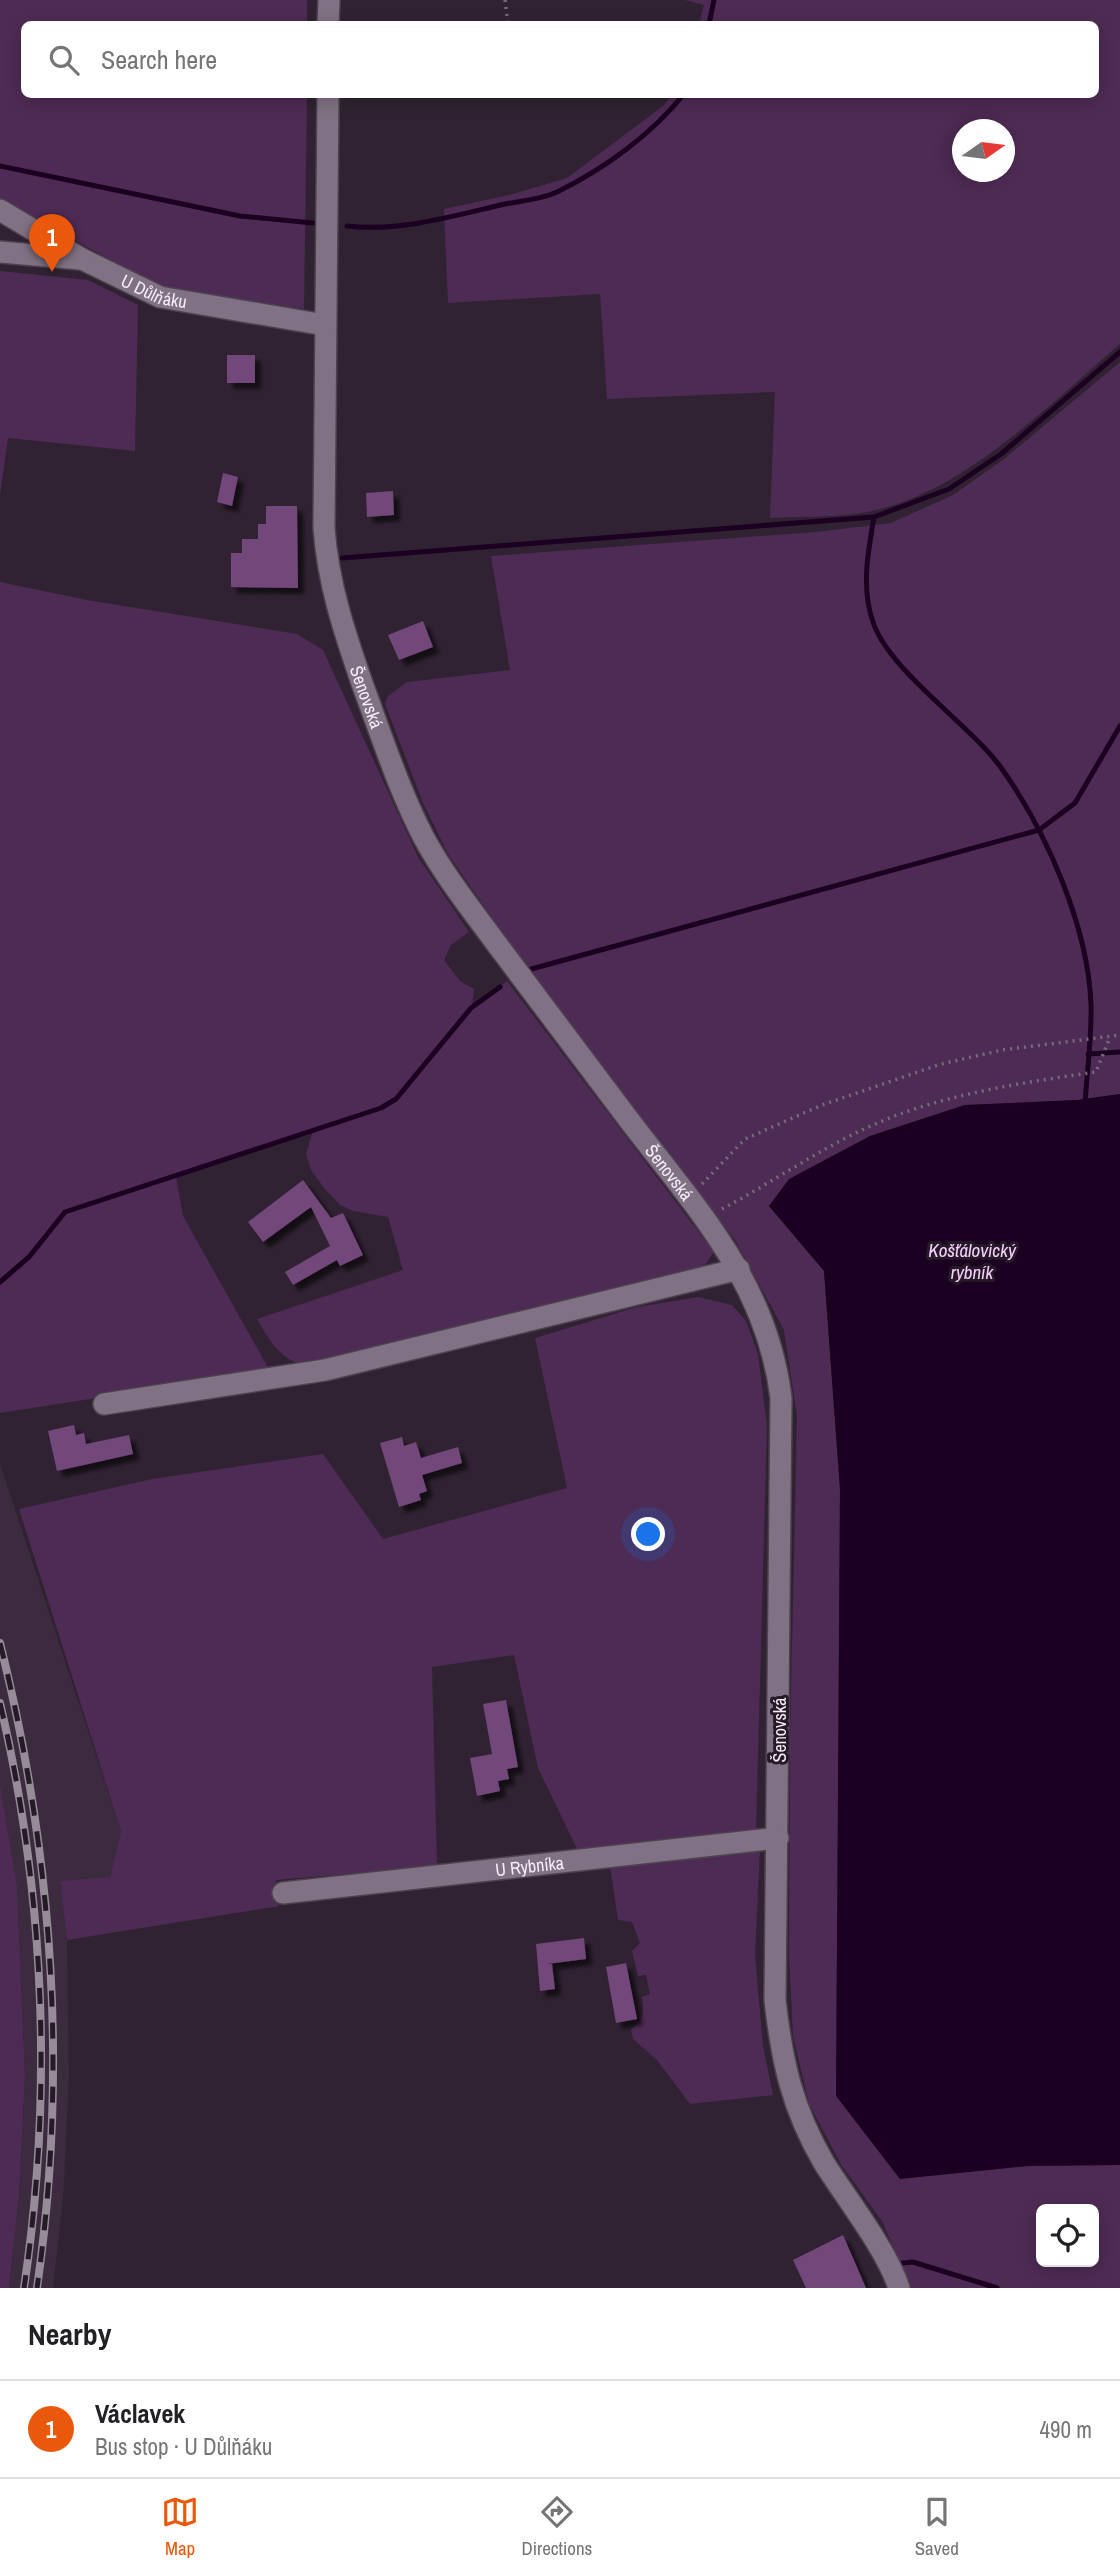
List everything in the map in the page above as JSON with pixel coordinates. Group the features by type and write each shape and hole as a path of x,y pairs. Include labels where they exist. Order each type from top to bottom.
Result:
{"street":[{"path":"328,21 329,0"},
{"name":"Šenovská","path":"328,98 324,528 327,568 339,617 398,779 425,839 457,890 705,1219 739,1269 766,1325 777,1366 781,1398 775,2000 789,2088 824,2162 899,2288"},
{"name":"U Důlňáku","path":"0,210 82,259 160,297 326,325"},
{"path":"0,252 82,259"},
{"path":"104,1404 325,1370 739,1269"},
{"name":"U Rybníka","path":"283,1893 778,1838"}],"path":[{"path":"505,0 508,21"},
{"path":"689,1198 745,1139 822,1105 941,1064 1002,1050 1110,1039 1120,1035"},
{"path":"705,1219 817,1154 887,1119 957,1098 1096,1072 1110,1039"}],"shaded area":[{"path":"0,0 307,0 307,21 21,21 21,98 307,98 304,309 162,288 0,199"},
{"path":"685,0 1120,0 1120,344 1004,443 939,486 906,501 860,513 770,518 775,392 607,399 600,294 448,303 444,209 513,194 567,178 663,106 670,98 1099,98 1099,21 700,21 704,5"},
{"path":"0,271 88,280 138,305 135,451 8,438 0,495"},
{"path":"1120,362 1120,1094 1077,1100 965,1105 870,1136 769,1206 824,1271 840,1489 836,2096 1028,2166 1120,2165 1120,2288 911,2288 882,2221 842,2166 809,2104 793,2036 789,1955 790,1737 797,1416 784,1330 735,1240 518,956 448,854 423,803 385,704 388,696 407,682 510,670 491,556 816,532 891,523 953,495 1004,459"},
{"path":"0,582 87,600 297,634 323,650 418,857 469,932 451,945 444,960 460,981 474,989 472,1007 507,981 714,1252 702,1269 308,1367 298,1364 277,1349 257,1319 403,1270 388,1217 353,1211 340,1205 311,1170 306,1154 313,1131 176,1177 183,1216 270,1371 0,1413"},
{"path":"698,1297 732,1305 746,1321 758,1354 767,1425 756,1830 581,1857 538,1768 514,1655 432,1667 437,1866 276,1880 279,1906 67,1940 60,1881 110,1877 121,1831 19,1509 152,1479 323,1454 383,1539 567,1488 535,1338 637,1307"},
{"path":"0,1464 121,1831 110,1877 60,1882 67,1940 69,2077 63,2200 53,2288 9,2288 19,2196 25,2077 17,1887 0,1784"},
{"path":"0,1784 17,1886 25,2077 19,2196 9,2288 0,2288"},
{"path":"760,1850 755,1955 763,2046 773,2095 690,2104 657,2060 633,2039 631,2029 642,2015 642,1997 650,1994 646,1975 638,1976 632,1951 640,1943 632,1922 618,1920 610,1866"}],"water":[{"name":"Košťálovický rybník","path":"1120,1094 1120,2165 1028,2166 900,2179 836,2096 840,1489 824,1271 769,1206 789,1179 870,1136 965,1105 1077,1100"}],"building":[{"path":"227,355 255,355 255,383 227,383"},
{"path":"223,473 238,477 232,506 217,502"},
{"path":"393,491 394,515 367,517 366,493"},
{"path":"266,506 297,506 298,588 231,587 231,553 242,553 242,539 258,539 258,524 266,524"},
{"path":"423,621 433,647 399,660 388,635"},
{"path":"303,1180 331,1218 343,1213 363,1255 340,1266 337,1260 293,1285 285,1272 330,1246 311,1207 263,1242 248,1222"},
{"path":"74,1425 76,1435 84,1433 86,1444 129,1435 133,1454 57,1471 48,1431"},
{"path":"402,1437 404,1446 416,1442 421,1458 458,1447 462,1463 422,1475 427,1491 419,1494 421,1500 399,1507 380,1443"},
{"path":"506,1700 518,1767 507,1769 509,1779 498,1781 500,1791 477,1796 470,1758 492,1754 483,1704"},
{"path":"584,1938 586,1959 547,1964 552,1964 555,1989 540,1991 536,1944"},
{"path":"626,1963 637,2019 616,2023 606,1967"},
{"path":"843,2235 866,2288 806,2288 793,2260"}],"waterway":[{"path":"710,21 714,0"},
{"path":"347,226 407,225 551,194 575,183 626,150 681,98"},
{"path":"0,166 240,216 313,223"},
{"path":"1085,1104 1091,1016 1088,974 1082,943 1062,880 1034,821 1002,769 971,734 913,678 882,641 869,609 866,583 874,517 949,489 1001,454 1120,352"},
{"path":"342,558 874,517"},
{"path":"524,971 1039,830 1075,803 1120,726"},
{"path":"0,1282 29,1257 65,1212 381,1108 396,1099 471,1008 500,987"},
{"path":"1088,1054 1120,1052"},
{"path":"893,2264 913,2262 997,2288"}],"railway":[{"path":"0,1643 32,1803 50,1964 52,2126 37,2288"},
{"path":"0,1703 27,1847 40,1994 39,2142 24,2288"}],"place":[{"name":"Václavek","path":"52,272"}]}
